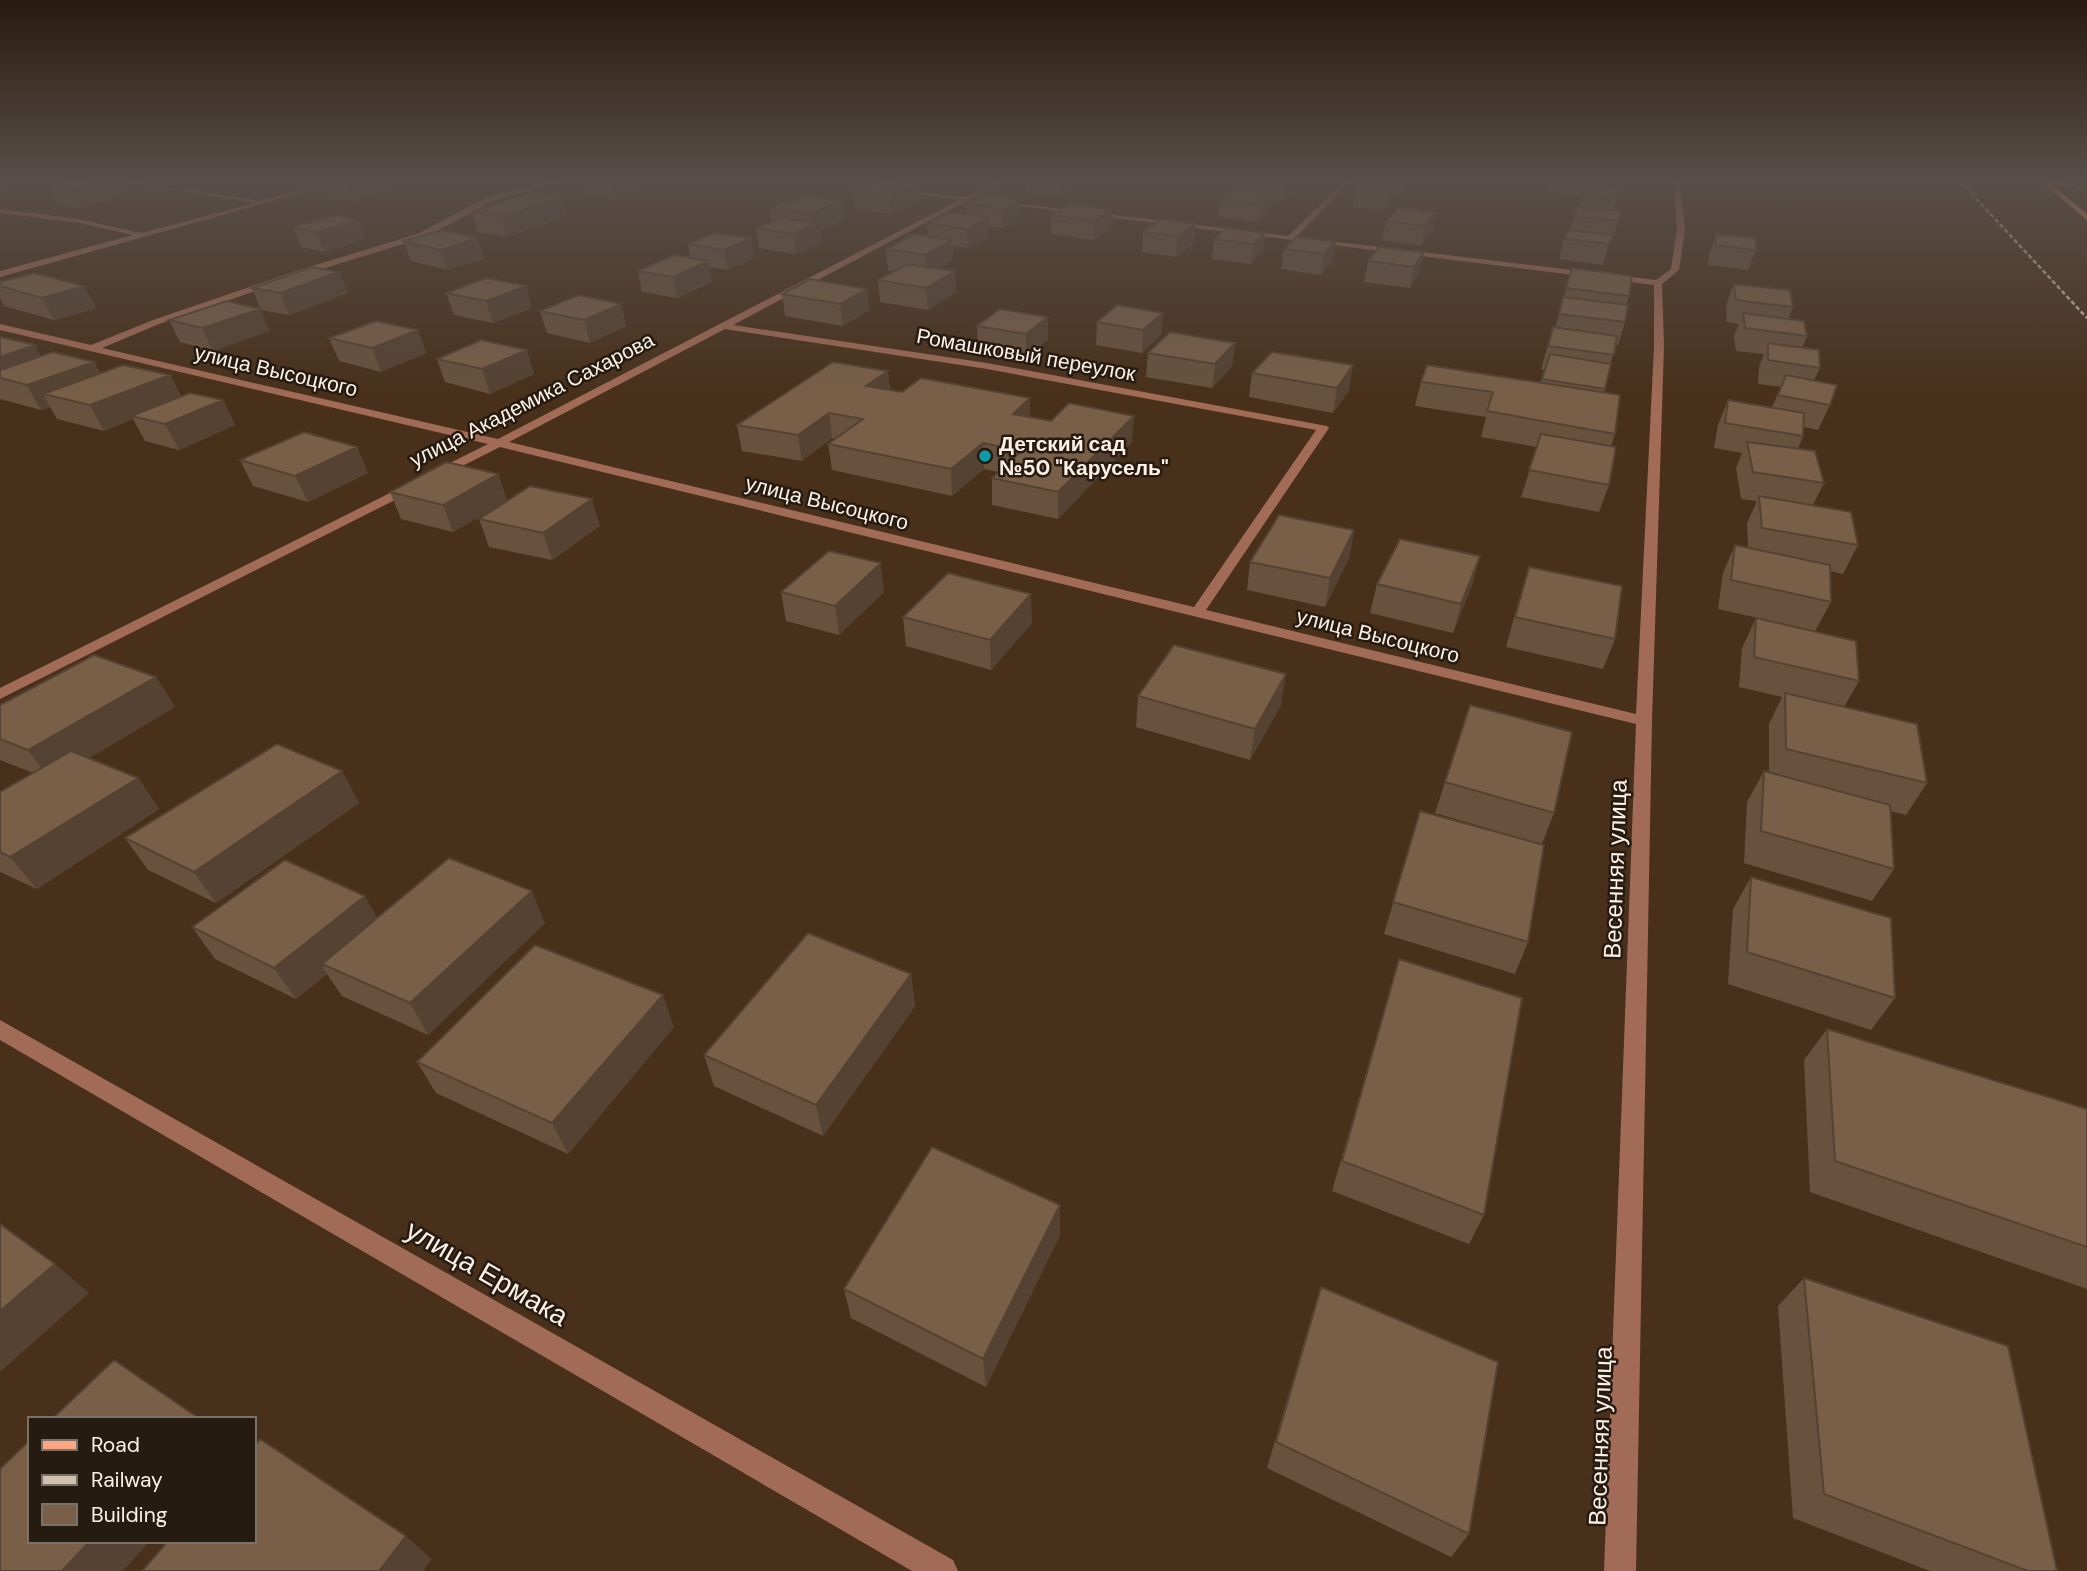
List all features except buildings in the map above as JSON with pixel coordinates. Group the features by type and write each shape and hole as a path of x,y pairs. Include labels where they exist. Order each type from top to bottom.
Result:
{"street":[{"path":"0,274 83,251"},
{"path":"95,347 156,322 370,251"},
{"name":"улица Академика Сахарова","path":"0,694 499,443 865,251"},
{"path":"1392,251 1658,283 1675,270 1678,251"},
{"name":"Весенняя улица","path":"1620,1571 1644,721 1659,346 1658,283"},
{"name":"Ромашковый переулок","path":"723,326 987,366 1323,428 1197,613"},
{"name":"улица Высоцкого","path":"0,327 499,443 1644,721"},
{"name":"улица Ермака","path":"0,1029 942,1571"}],"railway":[{"path":"2025,251 2087,318"}],"place":[{"name":"Детский сад №50 \"Карусель\"","path":"985,456"}]}
